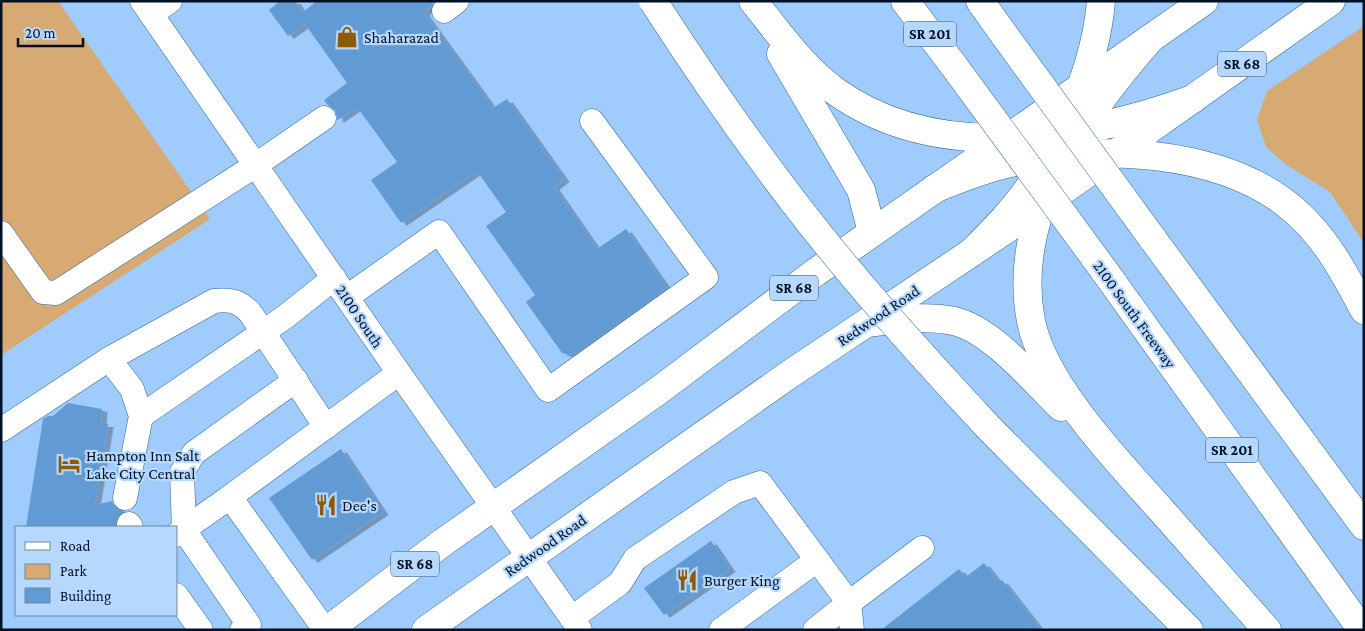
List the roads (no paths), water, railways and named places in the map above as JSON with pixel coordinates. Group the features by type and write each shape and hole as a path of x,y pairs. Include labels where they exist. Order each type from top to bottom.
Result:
{"main road":[{"path":"653,1 691,61 796,206 902,333 989,428 1189,630"},
{"path":"751,1 801,60 834,90 872,113 892,121 940,132 1063,144 1114,155 1155,156 1212,168 1248,180 1278,198 1296,212 1323,242 1364,310"},
{"path":"751,1 861,190 872,232"},
{"name":"2100 South Freeway","path":"905,1 1103,270 1362,630"},
{"path":"980,1 1364,526"},
{"path":"1101,1 1096,38 1032,237 1028,282 1029,308 1035,337 1052,374 1116,459 1267,630"},
{"name":"SR 68","path":"326,630 494,507 658,391 872,232 1204,1"},
{"name":"Redwood Road","path":"426,630 528,557 867,323 1041,206 1331,1"},
{"path":"972,252 999,226 1063,144 1150,39"},
{"path":"934,189 1193,99"},
{"path":"867,323 938,319 970,327 1004,352 1116,459"}],"street":[{"name":"2100 South","path":"155,5 256,165 398,373 576,624"},
{"path":"1,233 43,292 56,293 256,165 324,118"},
{"path":"141,416 262,332 439,232 548,390 706,277 592,121"},
{"path":"1,430 109,359 214,301 228,300 245,308 296,380 326,428"},
{"path":"109,359 132,389 141,416 125,498"},
{"path":"180,533 326,428 398,373"},
{"path":"242,630 249,625 180,533 182,472 194,453 296,380"},
{"path":"576,624 620,583 635,559 734,492 760,482 849,604 852,630"},
{"path":"230,497 326,630"},
{"path":"815,630 922,548"},
{"path":"722,630 817,560"},
{"path":"178,598 201,630"}],"place":[{"name":"Shaharazad","path":"347,37"},
{"name":"Hampton Inn Salt Lake City Central","path":"69,464"},
{"name":"Dee's","path":"326,505"},
{"name":"Burger King","path":"687,580"}]}
